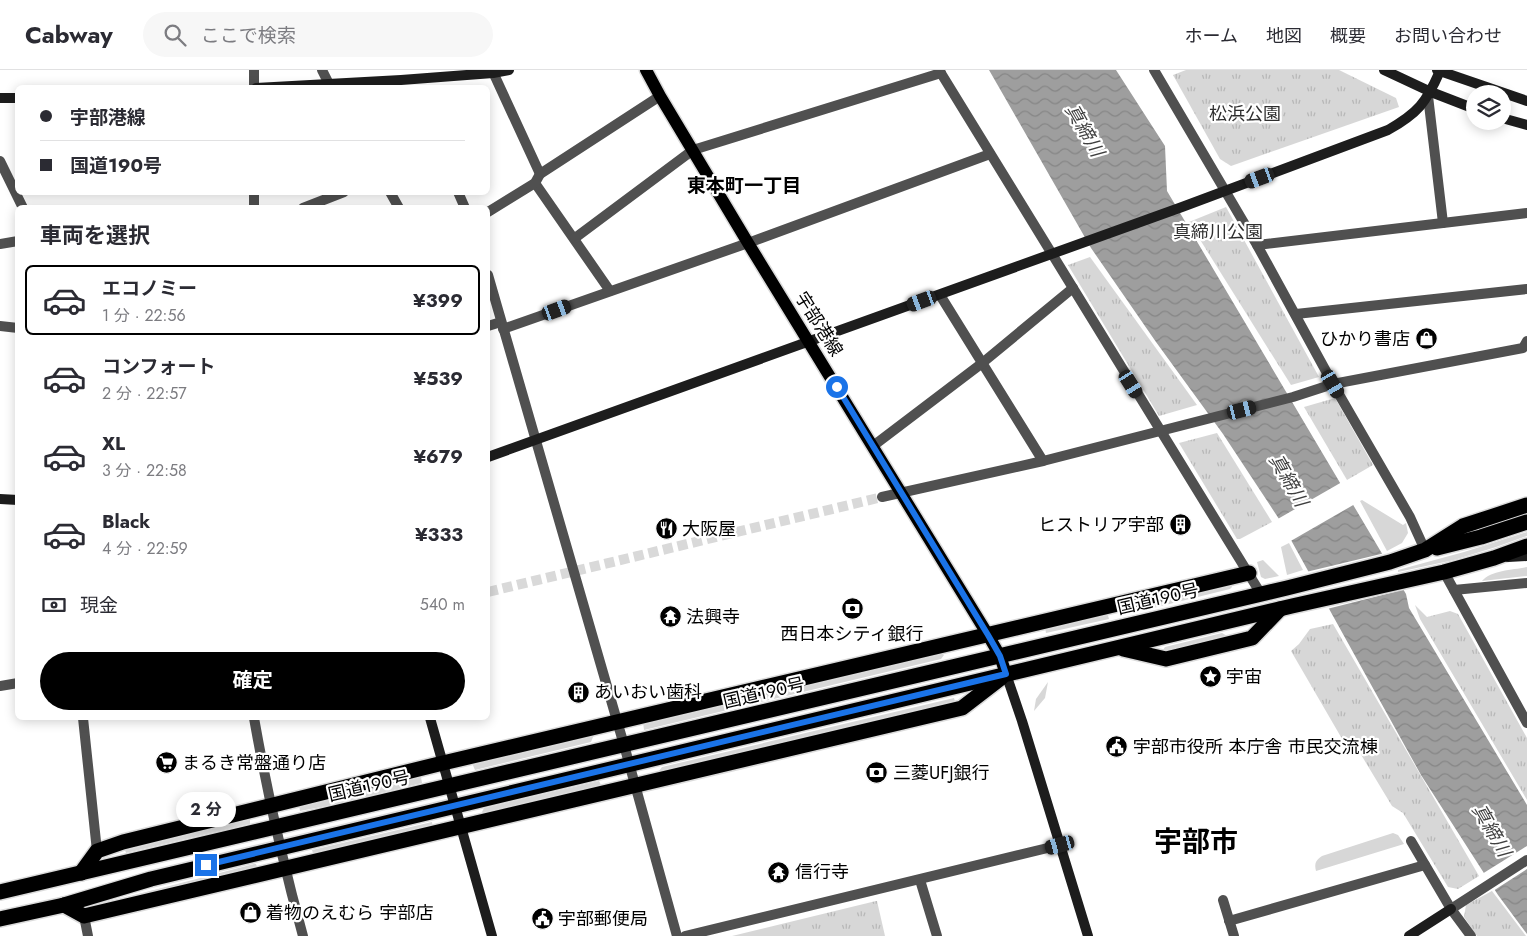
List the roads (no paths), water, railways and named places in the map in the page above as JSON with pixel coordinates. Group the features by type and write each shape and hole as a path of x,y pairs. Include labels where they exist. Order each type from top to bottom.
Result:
{"highway":[{"name":"国道190号","path":"0,892 1390,562 1425,550 1463,526 1527,505"},
{"path":"1425,550 1481,537 1527,522"},
{"path":"0,919 64,905 151,879 280,848 1280,609 1444,572 1494,558 1527,546"},
{"path":"81,873 97,851 123,842 443,763 988,635 1038,621 1248,573"},
{"path":"1119,648 1166,659 1252,638 1280,609"},
{"path":"64,905 84,916 962,708 1006,674"},
{"path":"97,851 115,865"},
{"path":"84,916 98,896"}],"main road":[{"name":"宇部港線","path":"646,70 748,243 988,635 1000,656 1006,674"}],"street":[{"path":"254,70 255,85"},
{"path":"322,70 330,85 403,84 508,70"},
{"path":"1154,70 1296,314 1333,384 1410,517 1425,550"},
{"path":"1384,70 1429,94 1466,106"},
{"path":"490,456 940,295 1388,130 1407,119 1421,107 1429,94 1438,71 1527,101"},
{"path":"493,72 538,179 574,238 610,291"},
{"path":"574,238 693,150 940,72 1261,594"},
{"path":"1429,94 1444,223"},
{"path":"490,211 660,96"},
{"path":"0,98 15,98"},
{"path":"1511,121 1527,125"},
{"path":"490,326 502,326 610,291 748,243 990,154"},
{"path":"0,160 15,193"},
{"path":"311,205 336,195"},
{"path":"1257,245 1527,213"},
{"path":"0,244 15,242"},
{"path":"490,282 630,764 677,936"},
{"path":"873,446 981,364 1072,288"},
{"path":"1296,314 1527,289"},
{"path":"940,295 981,364 1043,461"},
{"path":"0,326 15,328"},
{"path":"882,497 1043,461 1208,419 1333,384 1526,347"},
{"path":"0,500 15,500"},
{"path":"1494,558 1527,556"},
{"path":"1444,572 1527,723"},
{"path":"1454,590 1527,583"},
{"path":"1006,674 1022,720 1088,936"},
{"path":"0,686 15,684"},
{"path":"83,720 97,851"},
{"path":"254,720 284,869 302,936"},
{"path":"431,720 492,936"},
{"path":"1411,841 1424,865 1471,936"},
{"path":"685,936 1060,845"},
{"path":"1409,936 1527,860"},
{"path":"1229,921 1424,865"},
{"path":"920,880 937,936"},
{"path":"1223,900 1234,936"},
{"path":"84,916 88,936"}],"water":[{"name":"真締川","path":"989,70 1116,70 1165,146 1167,191 1406,594 1409,608 1527,805 1527,934 1498,895 1421,775 1281,522 1223,434 1091,248"}],"tunnel":[{"path":"490,592 882,497"}],"place":[{"name":"ひかり書店","path":"1426,339"},
{"name":"ヒストリア宇部","path":"1180,525"},
{"name":"大阪屋","path":"666,529"},
{"name":"西日本シティ銀行","path":"852,609"},
{"name":"法興寺","path":"670,617"},
{"name":"宇宙","path":"1210,677"},
{"name":"あいおい歯科","path":"578,692"},
{"name":"宇部市役所 本庁舎 市民交流棟","path":"1117,747"},
{"name":"まるき常盤通り店","path":"166,763"},
{"name":"三菱UFJ銀行","path":"877,773"},
{"name":"信行寺","path":"779,872"},
{"name":"着物のえむら 宇部店","path":"250,913"},
{"name":"宇部郵便局","path":"542,919"}],"district":[{"name":"東本町一丁目","path":"744,185"},
{"name":"宇部市","path":"1196,841"}],"park label":[{"name":"松浜公園","path":"1245,114"},
{"name":"真締川公園","path":"1218,232"}]}
